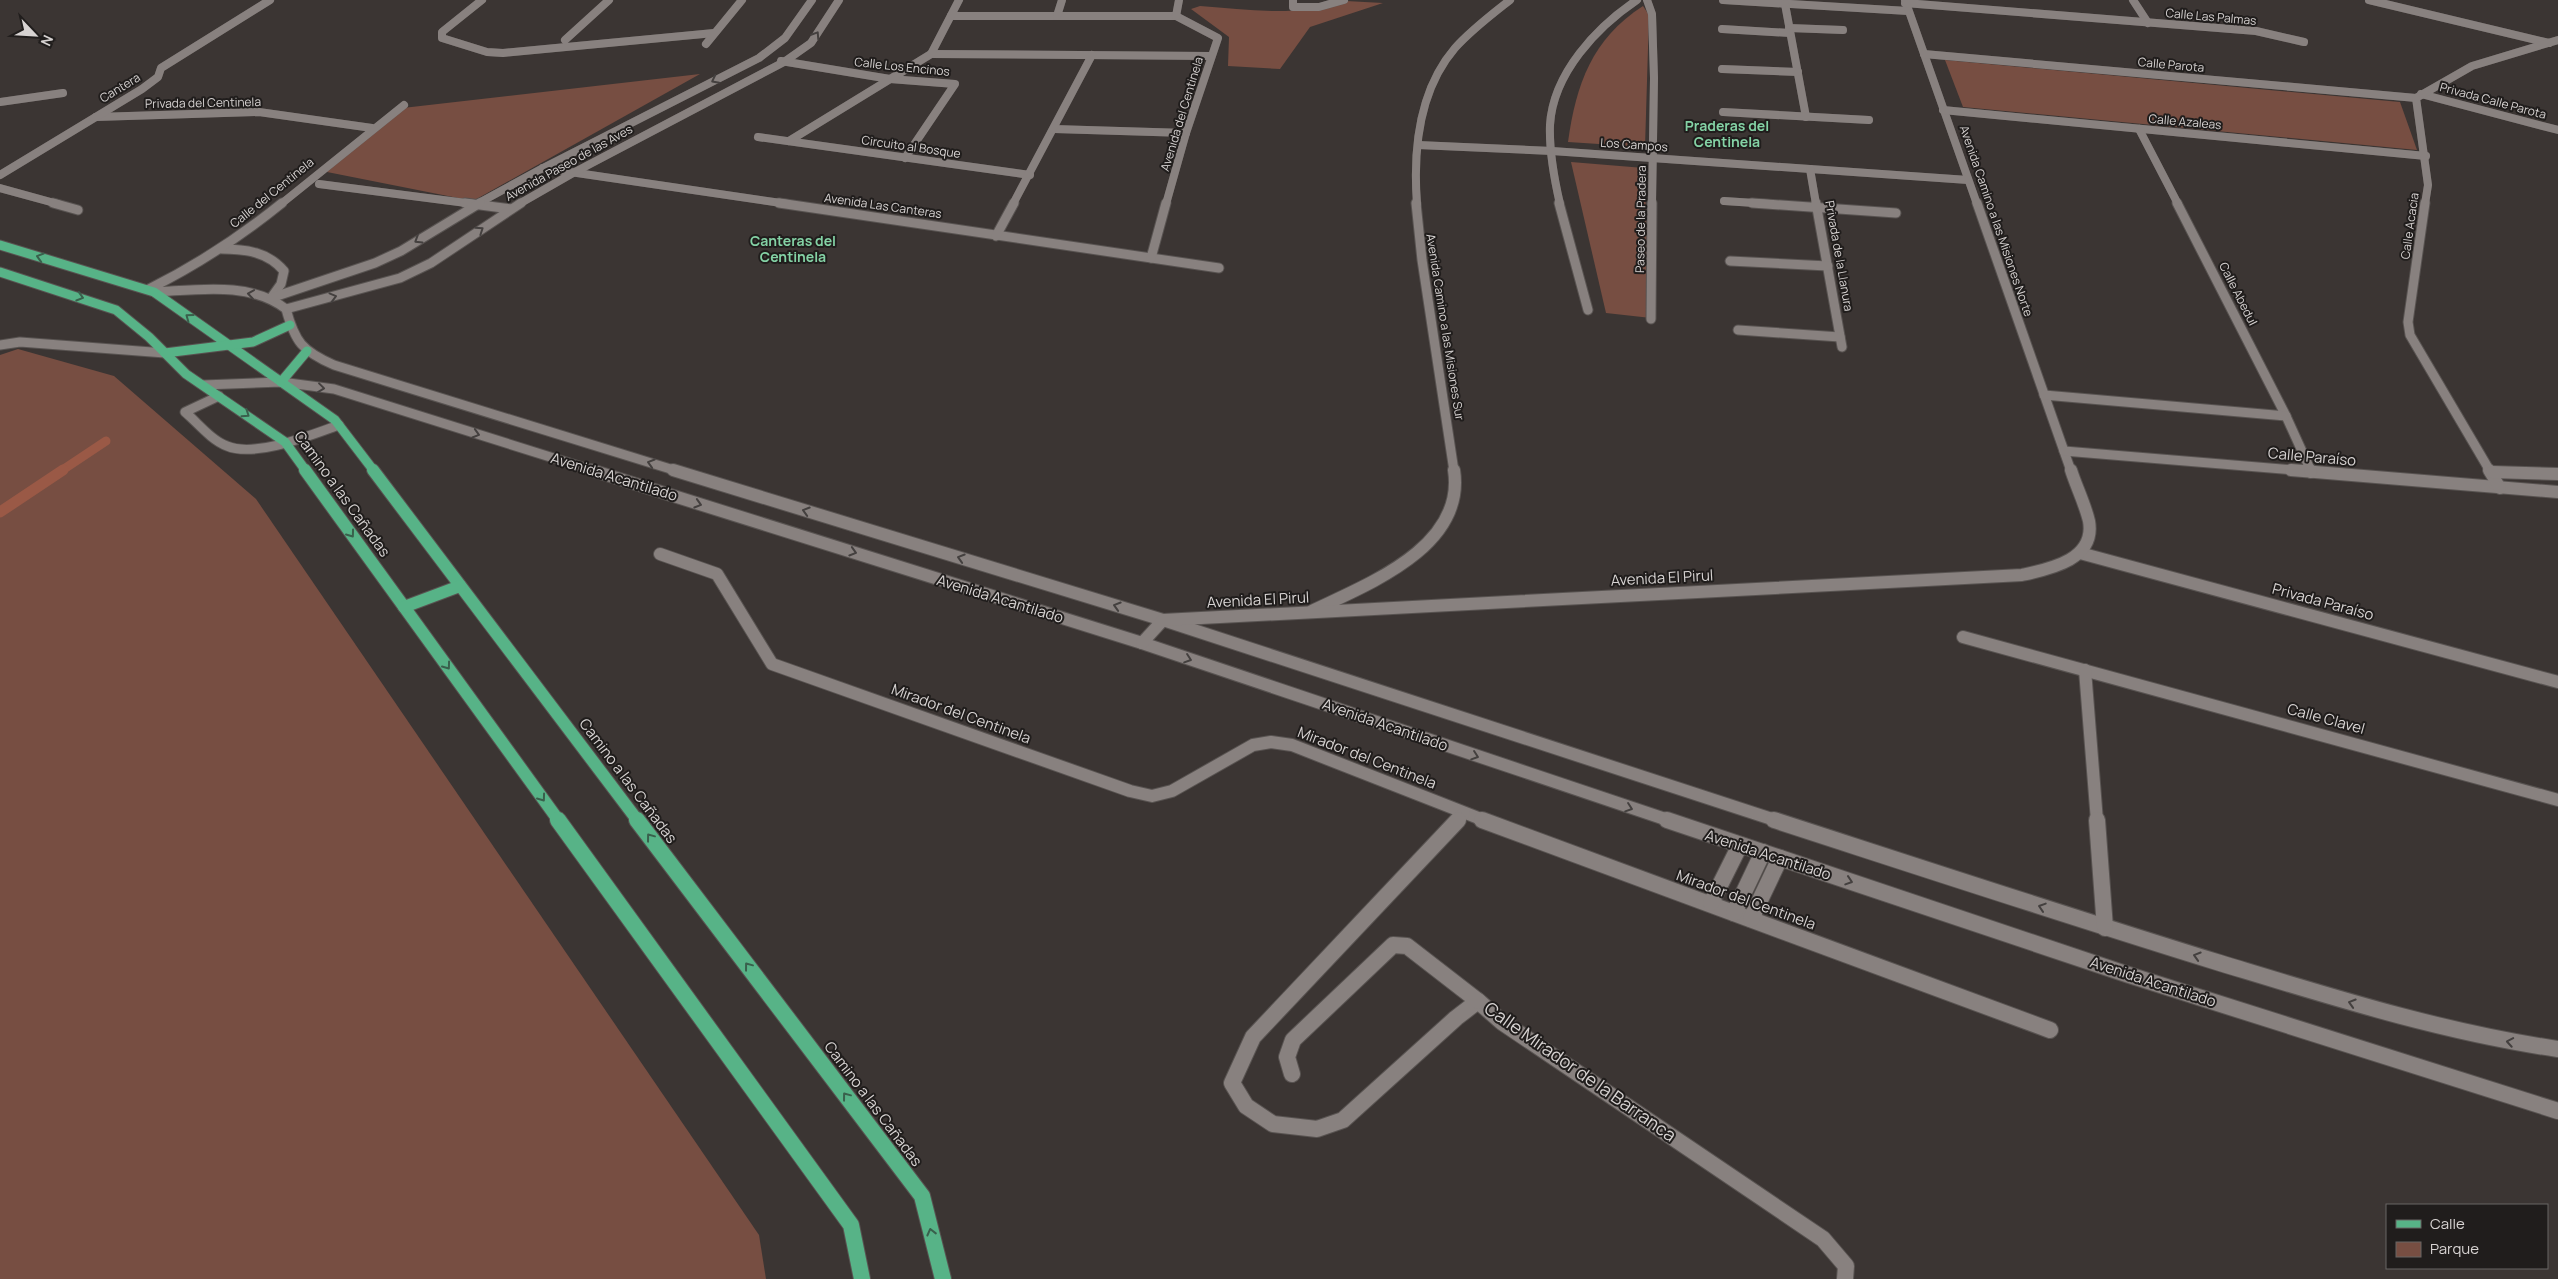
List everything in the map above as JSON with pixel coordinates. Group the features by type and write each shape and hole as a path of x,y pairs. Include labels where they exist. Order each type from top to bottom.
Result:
{"main road":[{"name":"Camino a las Cañadas","path":"0,244 151,291 339,425 922,1196 943,1279"},
{"name":"Camino a las Cañadas","path":"0,272 116,310 149,337 186,374 285,442 851,1225 862,1279"},
{"path":"165,353 253,342 290,325"},
{"path":"281,382 307,351"},
{"path":"404,607 460,586"}],"street":[{"name":"Cantera","path":"0,175 38,154 94,117 142,89 158,77 161,68 270,0"},
{"path":"482,0 442,32 442,38 487,52 503,53 714,33"},
{"path":"565,40 609,0"},
{"path":"706,44 742,0"},
{"name":"Avenida Paseo de las Aves","path":"272,298 375,263 401,251 474,206 543,168 759,58 785,38 812,0"},
{"name":"Avenida Paseo de las Aves","path":"286,309 400,278 431,263 511,209 573,173 784,62 811,43 839,0"},
{"path":"789,141 931,54 959,0"},
{"path":"1057,16 1062,0"},
{"path":"951,16 1176,16 1179,0"},
{"path":"1293,0 1293,7 1319,7 1344,0"},
{"name":"Avenida Camino a las Misiones Sur","path":"1308,614 1374,580 1404,562 1441,529 1451,511 1455,494 1455,475 1416,217 1418,145 1427,102 1440,70 1468,35 1510,0"},
{"path":"1588,310 1567,237 1550,144 1552,115 1563,82 1577,56 1600,29 1622,9 1638,0"},
{"name":"Paseo de la Pradera","path":"1647,0 1652,14 1654,158 1651,319"},
{"name":"Calle Las Palmas","path":"1723,0 1847,7 1906,5 2256,32 2304,42"},
{"path":"1842,0 1847,7"},
{"path":"2133,0 2148,23"},
{"path":"2369,0 2556,42"},
{"path":"1785,4 1806,117"},
{"name":"Avenida Camino a las Misiones Norte","path":"1906,5 2064,451"},
{"name":"Avenida del Centinela","path":"1151,258 1186,133 1218,38 1176,16"},
{"path":"1722,30 1843,30"},
{"path":"2419,96 2472,66 2556,42"},
{"path":"931,54 1211,56"},
{"name":"Calle Parota","path":"1924,54 2419,96"},
{"path":"996,236 1092,55"},
{"name":"Calle Los Encinos","path":"759,58 890,79 955,84 905,158"},
{"path":"1722,69 1798,72"},
{"path":"0,102 63,93"},
{"name":"Privada Calle Parota","path":"2419,96 2558,130"},
{"name":"Calle Acacia","path":"2419,96 2428,185 2408,322 2410,335 2500,488"},
{"name":"Calle del Centinela","path":"151,291 192,269 222,249 273,211 372,128 404,105"},
{"name":"Calle Azaleas","path":"1943,110 2426,156"},
{"name":"Privada del Centinela","path":"94,117 259,112 372,128"},
{"path":"1723,112 1869,120"},
{"path":"639,118 667,124"},
{"path":"1054,129 1186,133"},
{"name":"Calle Abedul","path":"2139,129 2286,416 2311,472"},
{"name":"Circuito al Bosque","path":"758,137 1030,175"},
{"name":"Los Campos","path":"1418,145 1552,151 1968,180"},
{"name":"Avenida Las Canteras","path":"543,168 1219,268"},
{"name":"Privada de la Llanura","path":"1738,330 1841,342 1810,169"},
{"path":"319,184 474,206 511,209"},
{"path":"0,188 78,210"},
{"path":"1724,201 1896,213"},
{"path":"222,249 261,253 277,261 284,271 281,284 272,298"},
{"path":"1730,261 1828,266"},
{"path":"151,291 229,291 272,298 286,309"},
{"name":"Avenida Acantilado","path":"286,309 290,325 307,351 318,359 354,372 1163,620 2105,928 2373,1010 2491,1039 2558,1049"},
{"path":"0,336 20,342 165,353"},
{"path":"0,345 20,342"},
{"name":"Avenida Acantilado","path":"203,385 281,382 334,390 1142,643 2129,974 2558,1111"},
{"path":"2044,395 2286,416"},
{"path":"219,396 185,412 227,447 242,450 285,442 339,425"},
{"path":"2064,451 2089,522 2089,540 2080,553"},
{"name":"Calle Paraíso","path":"2064,451 2558,492"},
{"path":"2492,472 2558,474"},
{"name":"Avenida El Pirul","path":"1163,620 1308,614 2022,575 2064,565 2080,553"},
{"name":"Privada Paraíso","path":"2080,553 2558,682"},
{"name":"Mirador del Centinela","path":"660,554 717,574 772,664 1130,791 1152,796 1172,791 1253,746 1271,742 1292,745 1464,813 2050,1030"},
{"path":"1142,643 1163,620"},
{"name":"Calle Clavel","path":"1963,637 2558,800"},
{"path":"2085,670 2105,928"},
{"name":"Calle Mirador de la Barranca","path":"1464,813 1253,1037 1232,1083 1246,1106 1273,1124 1317,1129 1343,1120 1456,1018 1478,1002 1502,1022 1823,1239 1846,1266 1845,1279"},
{"path":"1711,903 1740,845"},
{"path":"1734,913 1763,852"},
{"path":"1751,919 1780,858"},
{"path":"1292,1074 1288,1057 1293,1040 1393,945 1407,946 1478,1002"}],"green space":[{"path":"1346,1 1383,3 1310,27 1280,69 1228,66 1229,37 1191,9 1200,6 1291,11 1327,6"},
{"path":"1643,6 1649,15 1645,147 1568,142 1576,101 1589,65 1611,33 1625,19"},
{"path":"1945,60 2400,102 2417,150 1963,107"},
{"path":"700,74 473,201 322,171 394,109"},
{"path":"1571,162 1644,168 1651,318 1606,313"},
{"path":"18,349 114,376 256,499 759,1235 766,1279 0,1279 0,355"}],"waterway":[{"path":"61,471 106,441"},
{"path":"0,512 63,470"}],"district":[{"name":"Praderas del Centinela","path":"1727,134"},
{"name":"Canteras del Centinela","path":"793,250"}]}
